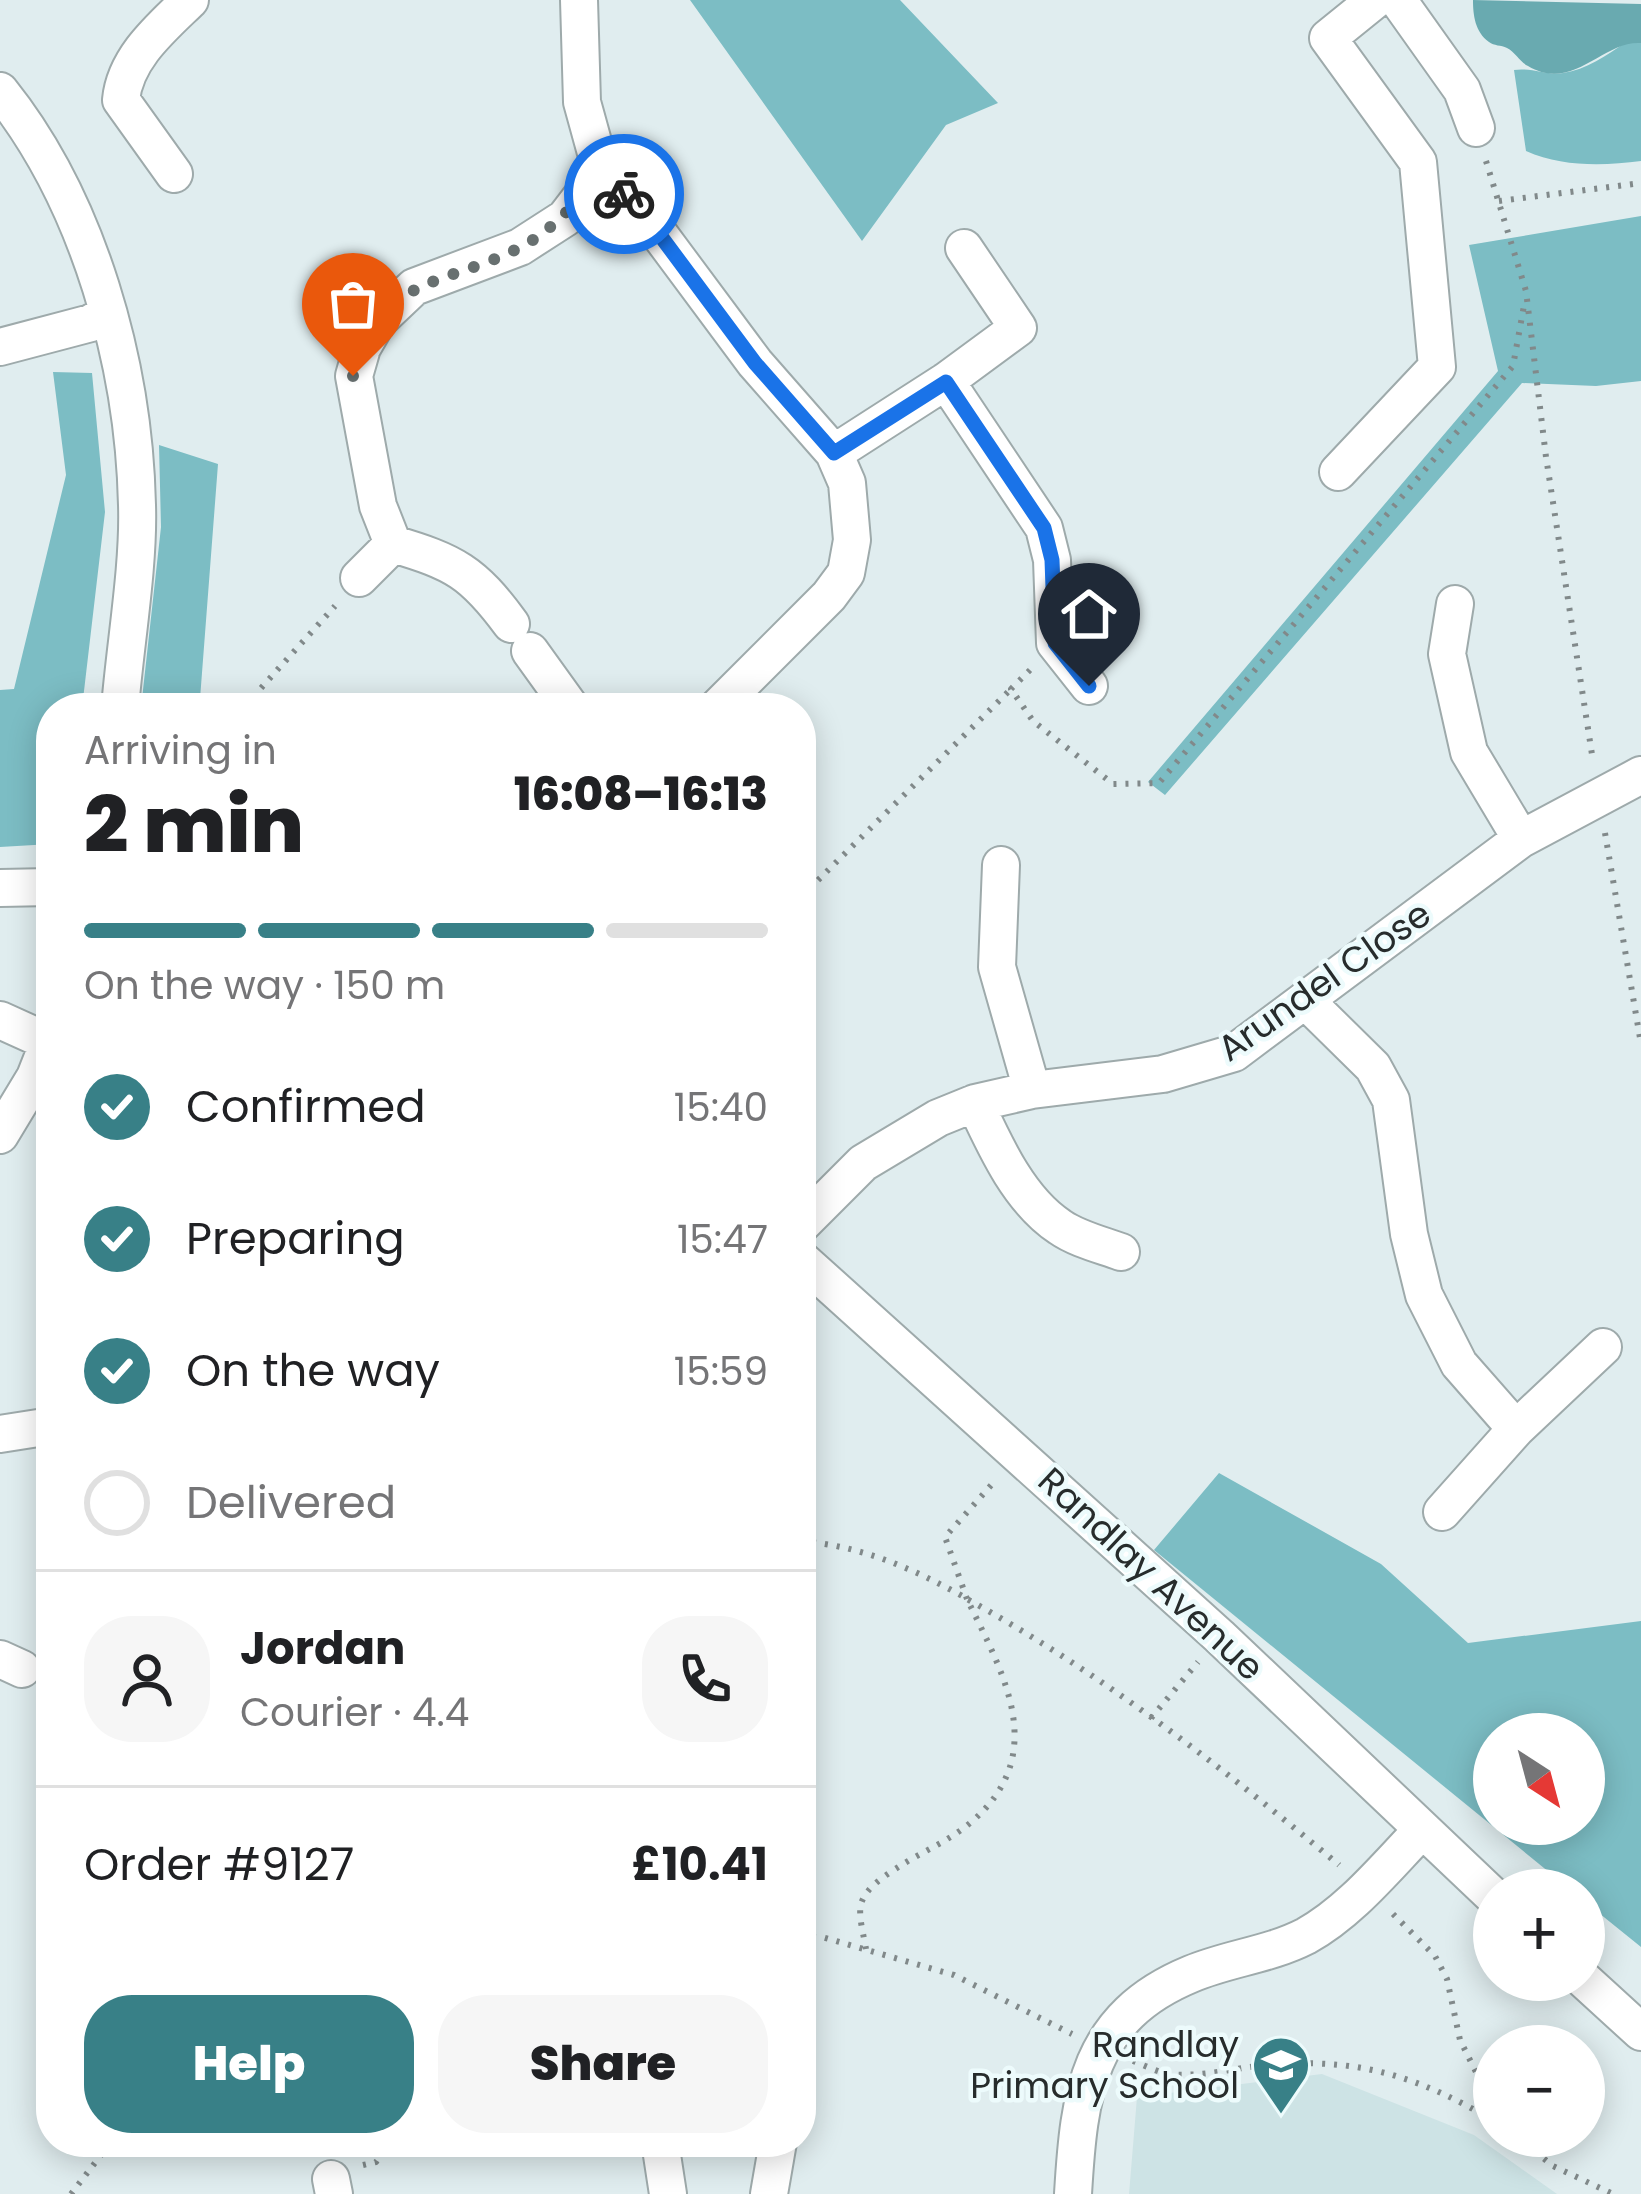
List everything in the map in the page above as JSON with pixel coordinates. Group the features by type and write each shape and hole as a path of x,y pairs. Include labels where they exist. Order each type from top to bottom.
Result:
{"street":[{"path":"174,174 121,100 128,72 153,36 190,0"},
{"path":"579,0 582,102 602,171 645,215 755,363 834,453 847,483 852,540 846,573 732,693"},
{"path":"1338,472 1438,368 1418,162 1328,38 1375,0"},
{"path":"1398,0 1462,90 1476,128"},
{"path":"0,91 33,132 89,248 121,360 138,507 121,693"},
{"path":"393,544 378,506 353,376 362,348 377,322 414,287 520,247 565,218 602,171"},
{"path":"834,453 946,382 1018,328 964,248"},
{"path":"0,347 91,323 107,313"},
{"path":"946,382 1044,528 1052,560 1055,643 1089,686"},
{"path":"359,578 393,544"},
{"path":"393,544 449,562 493,598 560,693"},
{"path":"1455,604 1448,654 1469,752 1521,839"},
{"name":"Arundel Close","path":"816,1210 862,1163 914,1130 975,1103 1032,1090 1145,1076 1234,1053 1521,839 1641,775"},
{"path":"1001,866 997,967 1032,1090"},
{"path":"0,888 36,887"},
{"path":"1305,1000 1373,1067 1391,1100 1409,1234 1424,1295 1459,1364 1516,1429"},
{"path":"0,1020 36,1037"},
{"path":"0,1135 36,1075"},
{"path":"975,1103 997,1150 1026,1192 1060,1227 1121,1252"},
{"name":"Randlay Avenue","path":"816,1272 1219,1636 1473,1877"},
{"path":"1442,1512 1516,1429 1603,1347"},
{"path":"0,1434 36,1428"},
{"path":"1073,2194 1077,2122 1086,2081 1101,2049 1125,2016 1189,1975 1307,1935 1366,1888 1422,1830"},
{"path":"1605,1999 1641,2032"},
{"path":"662,2157 668,2194"},
{"path":"761,2193 773,2157"}],"path":[{"path":"1476,128 1526,291 1546,457 1641,1044"},
{"path":"1499,201 1641,183"},
{"path":"1012,689 1033,721 1113,784 1159,783 1513,366 1526,291"},
{"path":"258,693 359,578"},
{"path":"816,882 1055,643"},
{"path":"866,1949 860,1906 867,1892 969,1824 998,1791 1014,1755 1013,1703 945,1537 1020,1453"},
{"path":"816,1542 840,1544 889,1560 1039,1639 1263,1802 1366,1888 1435,1956 1448,1979 1460,2040 1473,2066"},
{"path":"1151,1718 1219,1636"},
{"path":"816,1937 954,1975 1101,2049 1168,2074 1283,2063 1356,2066 1400,2074 1473,2108"},
{"path":"75,2192 100,2157"},
{"path":"1542,2157 1612,2194"}],"shaded area":[{"path":"690,0 900,0 998,103 946,125 862,241"},
{"path":"1473,0 1641,4 1641,43 1614,49 1574,70 1544,73 1484,38"},
{"path":"1626,42 1641,43 1641,161 1583,164 1526,151 1514,70 1572,71"},
{"path":"1641,216 1641,381 1596,386 1522,383 1165,795 1148,782 1498,371 1469,245"},
{"path":"53,372 92,373 105,512 84,693 36,693 36,845 0,847 0,690 14,689 66,475"},
{"path":"159,445 218,464 200,693 143,693 161,527"},
{"path":"1219,1473 1381,1564 1468,1643 1641,1621 1641,1947 1605,1918 1605,1869 1545,1869 1516,1845 1605,1845 1605,1713 1473,1713 1473,1810 1154,1550"},
{"name":"Randlay Primary School","path":"1322,2074 1473,2135 1473,2157 1505,2157 1557,2194 1129,2194 1137,2097"}],"way so far":[{"path":"353,376 377,322 414,287 520,247 565,218 602,171 624,194"}],"place":[{"name":"Randlay Primary School","path":"1281,2116"}],"route":[{"path":"624,194 645,215 755,363 834,453 946,382 1044,528 1052,560 1055,643 1089,686"}]}
